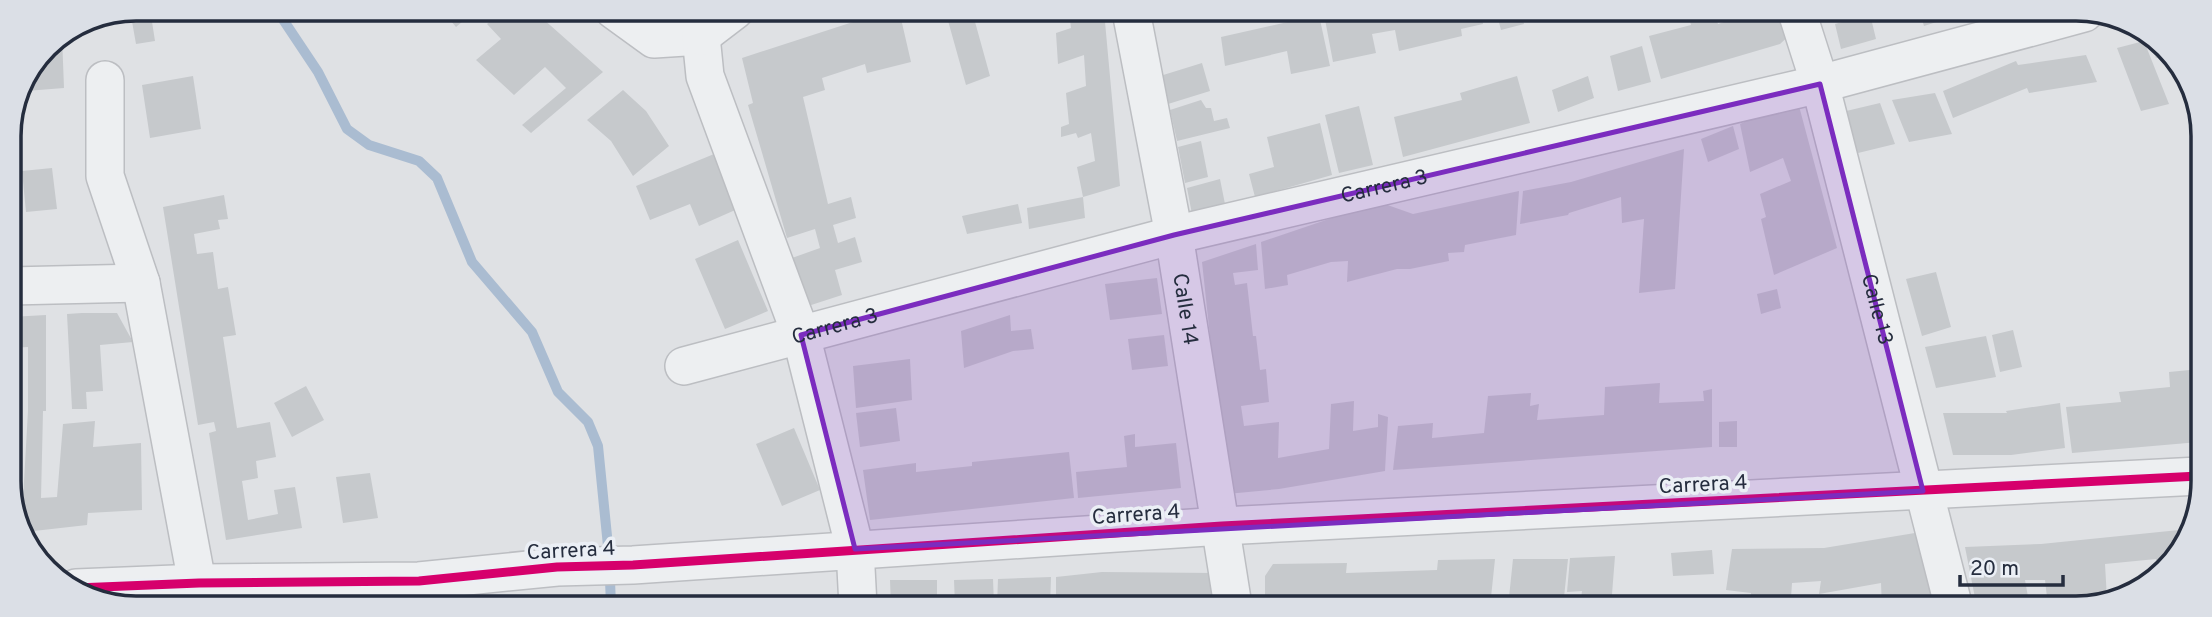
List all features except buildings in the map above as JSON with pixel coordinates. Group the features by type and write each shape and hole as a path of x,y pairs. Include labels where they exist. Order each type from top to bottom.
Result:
{"street":[{"path":"629,21 654,39 701,36 721,21"},
{"name":"Calle 14","path":"1133,21 1174,235 1232,596"},
{"name":"Calle 13","path":"1800,21 1820,84 1951,596"},
{"name":"Carrera 3","path":"684,366 1174,235 1820,84 2054,21"},
{"path":"701,36 705,76 801,335 855,549 857,596"},
{"path":"105,80 105,176 141,284 200,594"},
{"path":"21,286 141,284"},
{"name":"Carrera 4","path":"98,589 200,594 419,581 557,567 633,565 1222,526 2191,476"}],"highlighted area":[{"path":"1820,84 1923,491 855,549 801,335 1174,235"}],"waterway":[{"path":"284,21 318,72 347,129 369,145 419,161 437,178 472,262 532,332 558,392 588,422 598,446 611,596"}],"cycle path":[{"path":"93,587 199,583 419,581 557,567 633,565 1222,526 2191,476"}]}
